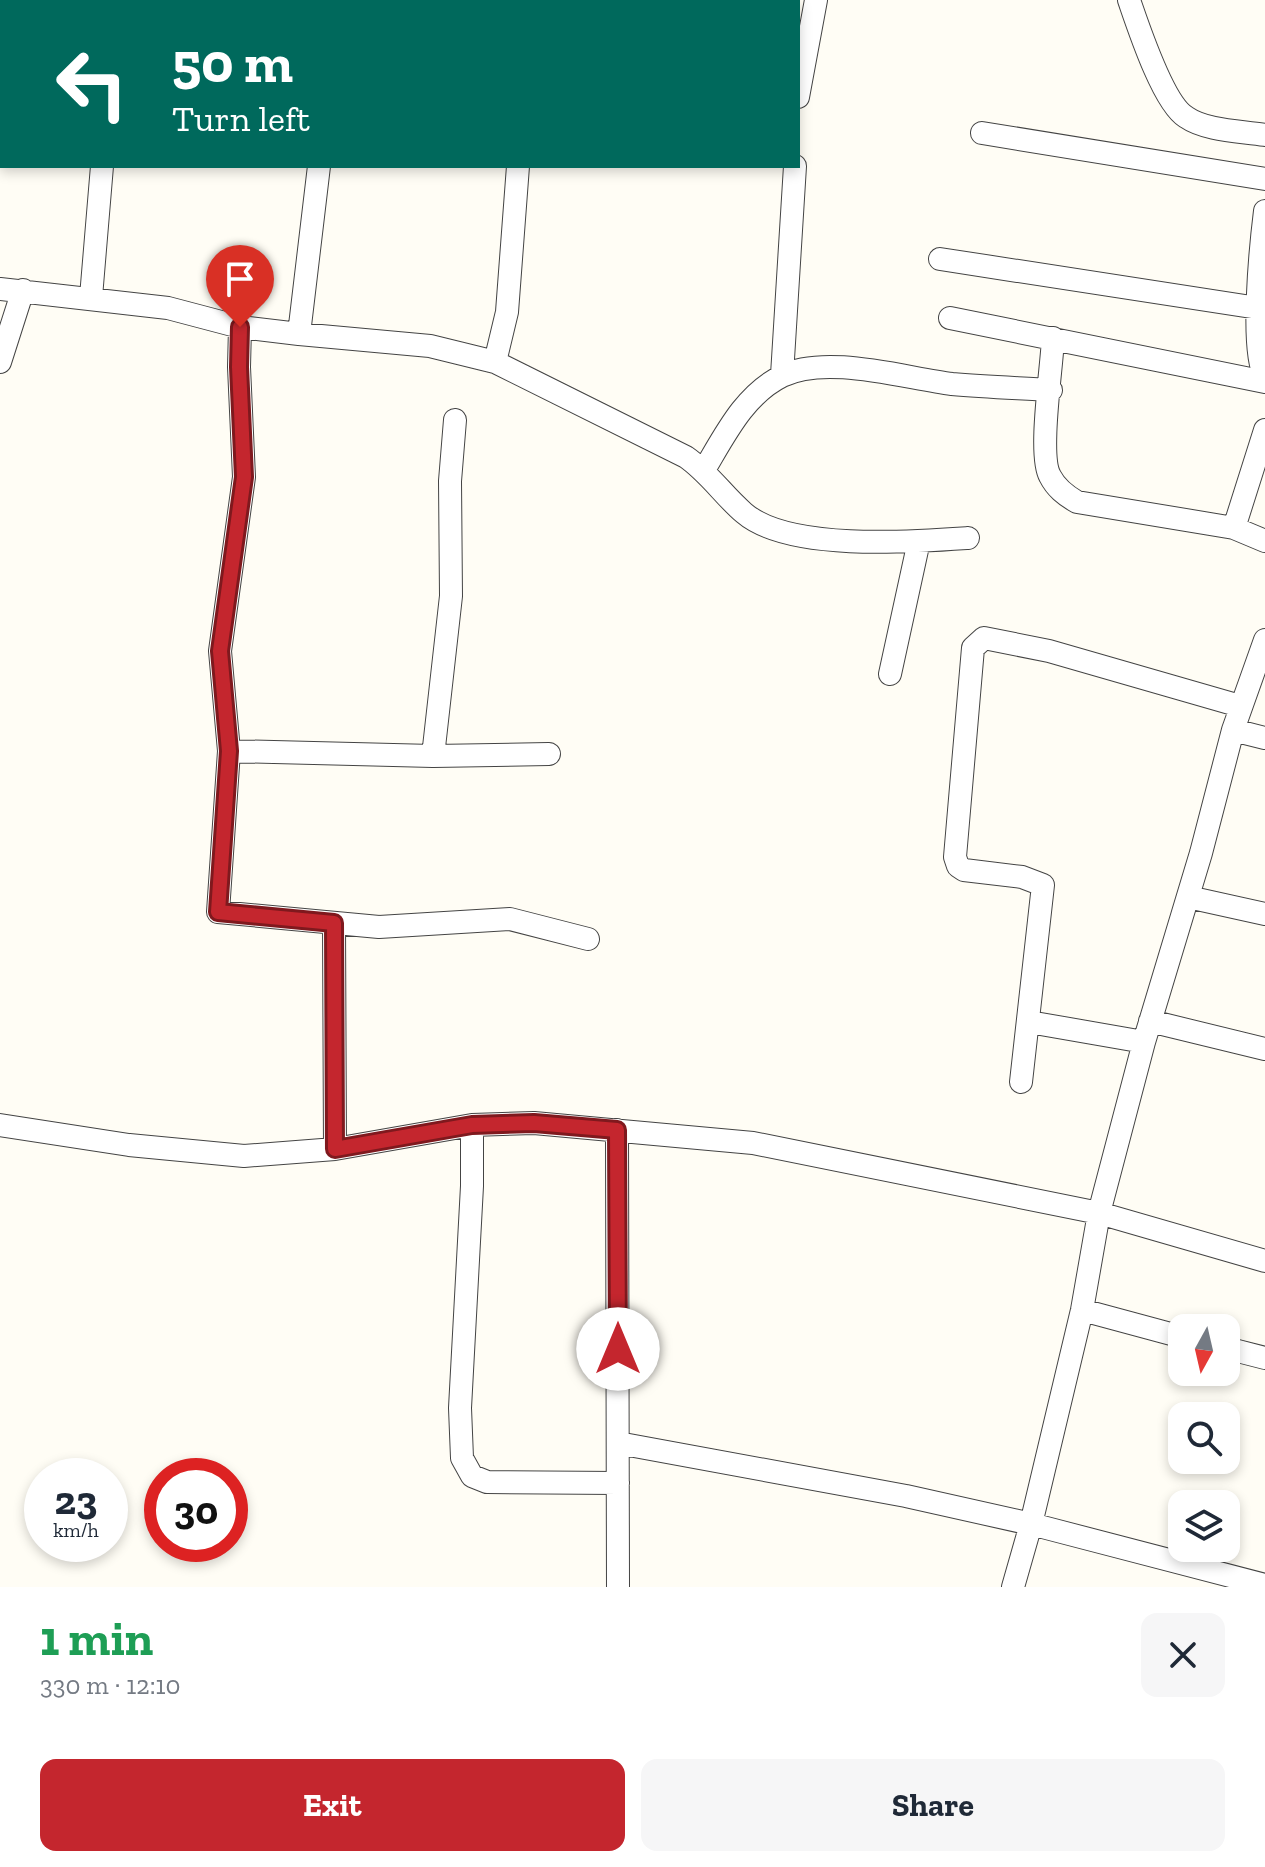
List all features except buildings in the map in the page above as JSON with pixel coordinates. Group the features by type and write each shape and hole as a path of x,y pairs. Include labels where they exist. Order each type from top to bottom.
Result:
{"street":[{"path":"800,86 816,0"},
{"path":"1129,0 1154,69 1184,117 1202,124 1265,135"},
{"path":"982,133 1265,179"},
{"path":"91,297 102,168"},
{"path":"299,334 319,168"},
{"path":"495,362 507,312 518,168"},
{"path":"782,375 795,168"},
{"path":"950,318 1265,379 1260,362 1258,308 1264,220"},
{"path":"940,259 1258,308"},
{"path":"0,362 11,289 168,308 240,327 430,346 495,362 686,457 704,470 744,513 770,530 814,538 919,541 968,538"},
{"path":"240,327 244,477 220,651 229,751 218,912 379,927 510,919 588,939"},
{"path":"1053,338 1045,445 1048,473 1061,492 1077,502 1234,528 1265,541"},
{"path":"704,470 740,412 756,394 782,375 819,366 954,384 1051,390"},
{"path":"433,756 451,596 450,481 455,420"},
{"path":"1234,528 1265,430"},
{"path":"890,674 919,541"},
{"path":"1021,1082 1043,885 1022,877 964,870 958,866 955,857 973,648 984,638 1049,651 1240,706"},
{"path":"1013,1587 1082,1310 1099,1213 1147,1032 1240,706 1265,640"},
{"path":"1233,730 1265,738"},
{"path":"229,751 433,756 549,754"},
{"path":"1188,897 1265,914"},
{"path":"334,923 335,1149"},
{"path":"1029,1022 1147,1032 1265,1049"},
{"path":"0,1125 129,1145 244,1156 335,1149 472,1125 534,1123 753,1143 1099,1213 1265,1261"},
{"path":"472,1125 472,1186 460,1408 462,1458 472,1476 487,1482 618,1483"},
{"path":"617,1130 618,1587"},
{"path":"1082,1310 1168,1333"},
{"path":"1240,1352 1265,1358"},
{"path":"618,1443 841,1483 1031,1524 1265,1585"}],"route":[{"path":"240,327 244,477 220,651 229,751 218,912 334,923 335,1149 472,1125 534,1123 617,1130 618,1349"}]}
